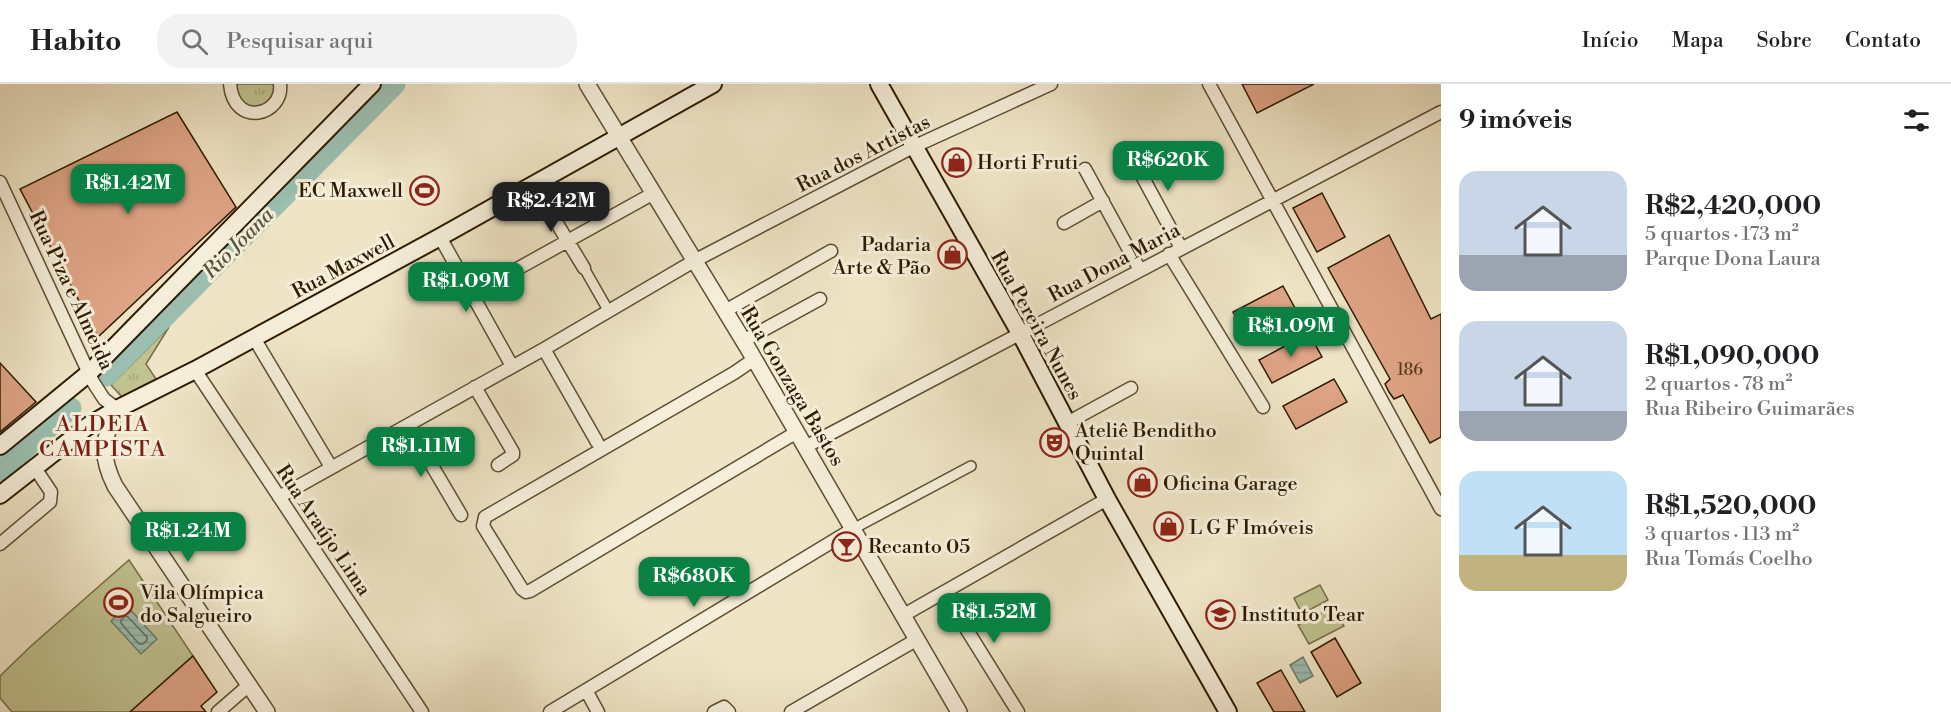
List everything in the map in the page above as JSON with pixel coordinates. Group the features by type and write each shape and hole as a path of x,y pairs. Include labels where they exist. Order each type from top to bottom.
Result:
{"main road":[{"path":"0,446 88,373 372,84"},
{"name":"Rua Maxwell","path":"0,495 88,426 117,409 195,370 440,237 712,84"},
{"name":"Rua Pereira Nunes","path":"879,84 1020,333 1107,499 1228,712"}],"street":[{"path":"230,84 236,102 253,114 265,111 276,100 280,84"},
{"name":"Rua Gonzaga Bastos","path":"587,84 797,432 959,712"},
{"name":"Rua dos Artistas","path":"279,497 544,349 694,261 913,147 1051,84"},
{"path":"1209,84 1441,509"},
{"name":"Rua Dona Maria","path":"805,447 1441,112"},
{"path":"1134,161 1181,248"},
{"path":"1085,169 1140,270"},
{"name":"Rua Piza e Almeida","path":"0,182 88,373 104,399 117,409"},
{"path":"533,184 608,310"},
{"path":"472,294 654,193"},
{"path":"1064,223 1102,201"},
{"path":"440,237 512,366"},
{"path":"725,311 831,252"},
{"path":"1170,254 1263,407"},
{"path":"743,341 820,299"},
{"path":"254,338 331,467"},
{"path":"544,349 597,442"},
{"path":"753,360 485,517 483,526 522,589 530,591 797,432"},
{"name":"Rua Araújo Lima","path":"195,370 422,712"},
{"path":"475,387 513,453 498,465"},
{"path":"1067,423 1131,388"},
{"path":"117,409 108,428 104,446 108,472 115,486 267,712"},
{"path":"408,425 461,515"},
{"path":"550,712 853,530 971,466"},
{"path":"0,544 50,502 51,492 35,468"},
{"path":"902,616 1107,499"},
{"path":"944,592 1018,712"},
{"path":"791,712 916,640"},
{"path":"218,712 249,685"},
{"path":"586,690 598,712"},
{"path":"714,712 724,707 729,712"}],"green space":[{"path":"234,84 276,84 276,90 269,101 252,111 241,103"},
{"path":"169,327 146,364 156,379 122,397 111,385"},
{"name":"Vila Olímpica do Salgueiro","path":"129,560 193,656 130,712 12,712 0,698 0,676"},
{"path":"1320,585 1328,600 1302,614 1294,598"},
{"path":"1333,607 1344,626 1309,644 1298,625"}],"water":[{"path":"127,606 157,639 141,654 111,621"},
{"path":"1303,657 1313,676 1300,683 1290,665"}],"building":[{"path":"1242,84 1314,84 1257,113"},
{"path":"177,112 236,207 98,337 20,189"},
{"path":"1322,193 1345,237 1317,252 1293,208"},
{"path":"1389,235 1431,319 1441,314 1441,437 1430,443 1403,395 1394,399 1389,392 1385,384 1390,379 1328,268"},
{"path":"1283,286 1296,310 1246,336 1233,312"},
{"path":"1309,333 1322,357 1272,383 1259,360"},
{"path":"0,363 36,402 0,432"},
{"path":"1334,379 1347,402 1296,429 1283,406"},
{"path":"1335,638 1361,683 1337,697 1311,652"},
{"path":"193,656 217,692 201,706 206,712 130,712"},
{"path":"1281,670 1305,712 1274,712 1257,683"}],"waterway":[{"name":"Rio Joana","path":"106,376 395,84"},
{"name":"Rio Joana","path":"0,471 71,408"}],"place":[{"name":"Horti Fruti","path":"956,162"},
{"name":"EC Maxwell","path":"424,190"},
{"name":"Padaria Arte & Pão","path":"952,255"},
{"name":"Ateliê Benditho Quintal","path":"1054,442"},
{"name":"Oficina Garage","path":"1142,483"},
{"name":"L G F Imóveis","path":"1168,527"},
{"name":"Recanto 05","path":"847,546"},
{"name":"Vila Olímpica do Salgueiro","path":"119,603"},
{"name":"Instituto Tear","path":"1220,614"}],"district":[{"name":"ALDEIA CAMPISTA","path":"103,436"}]}
